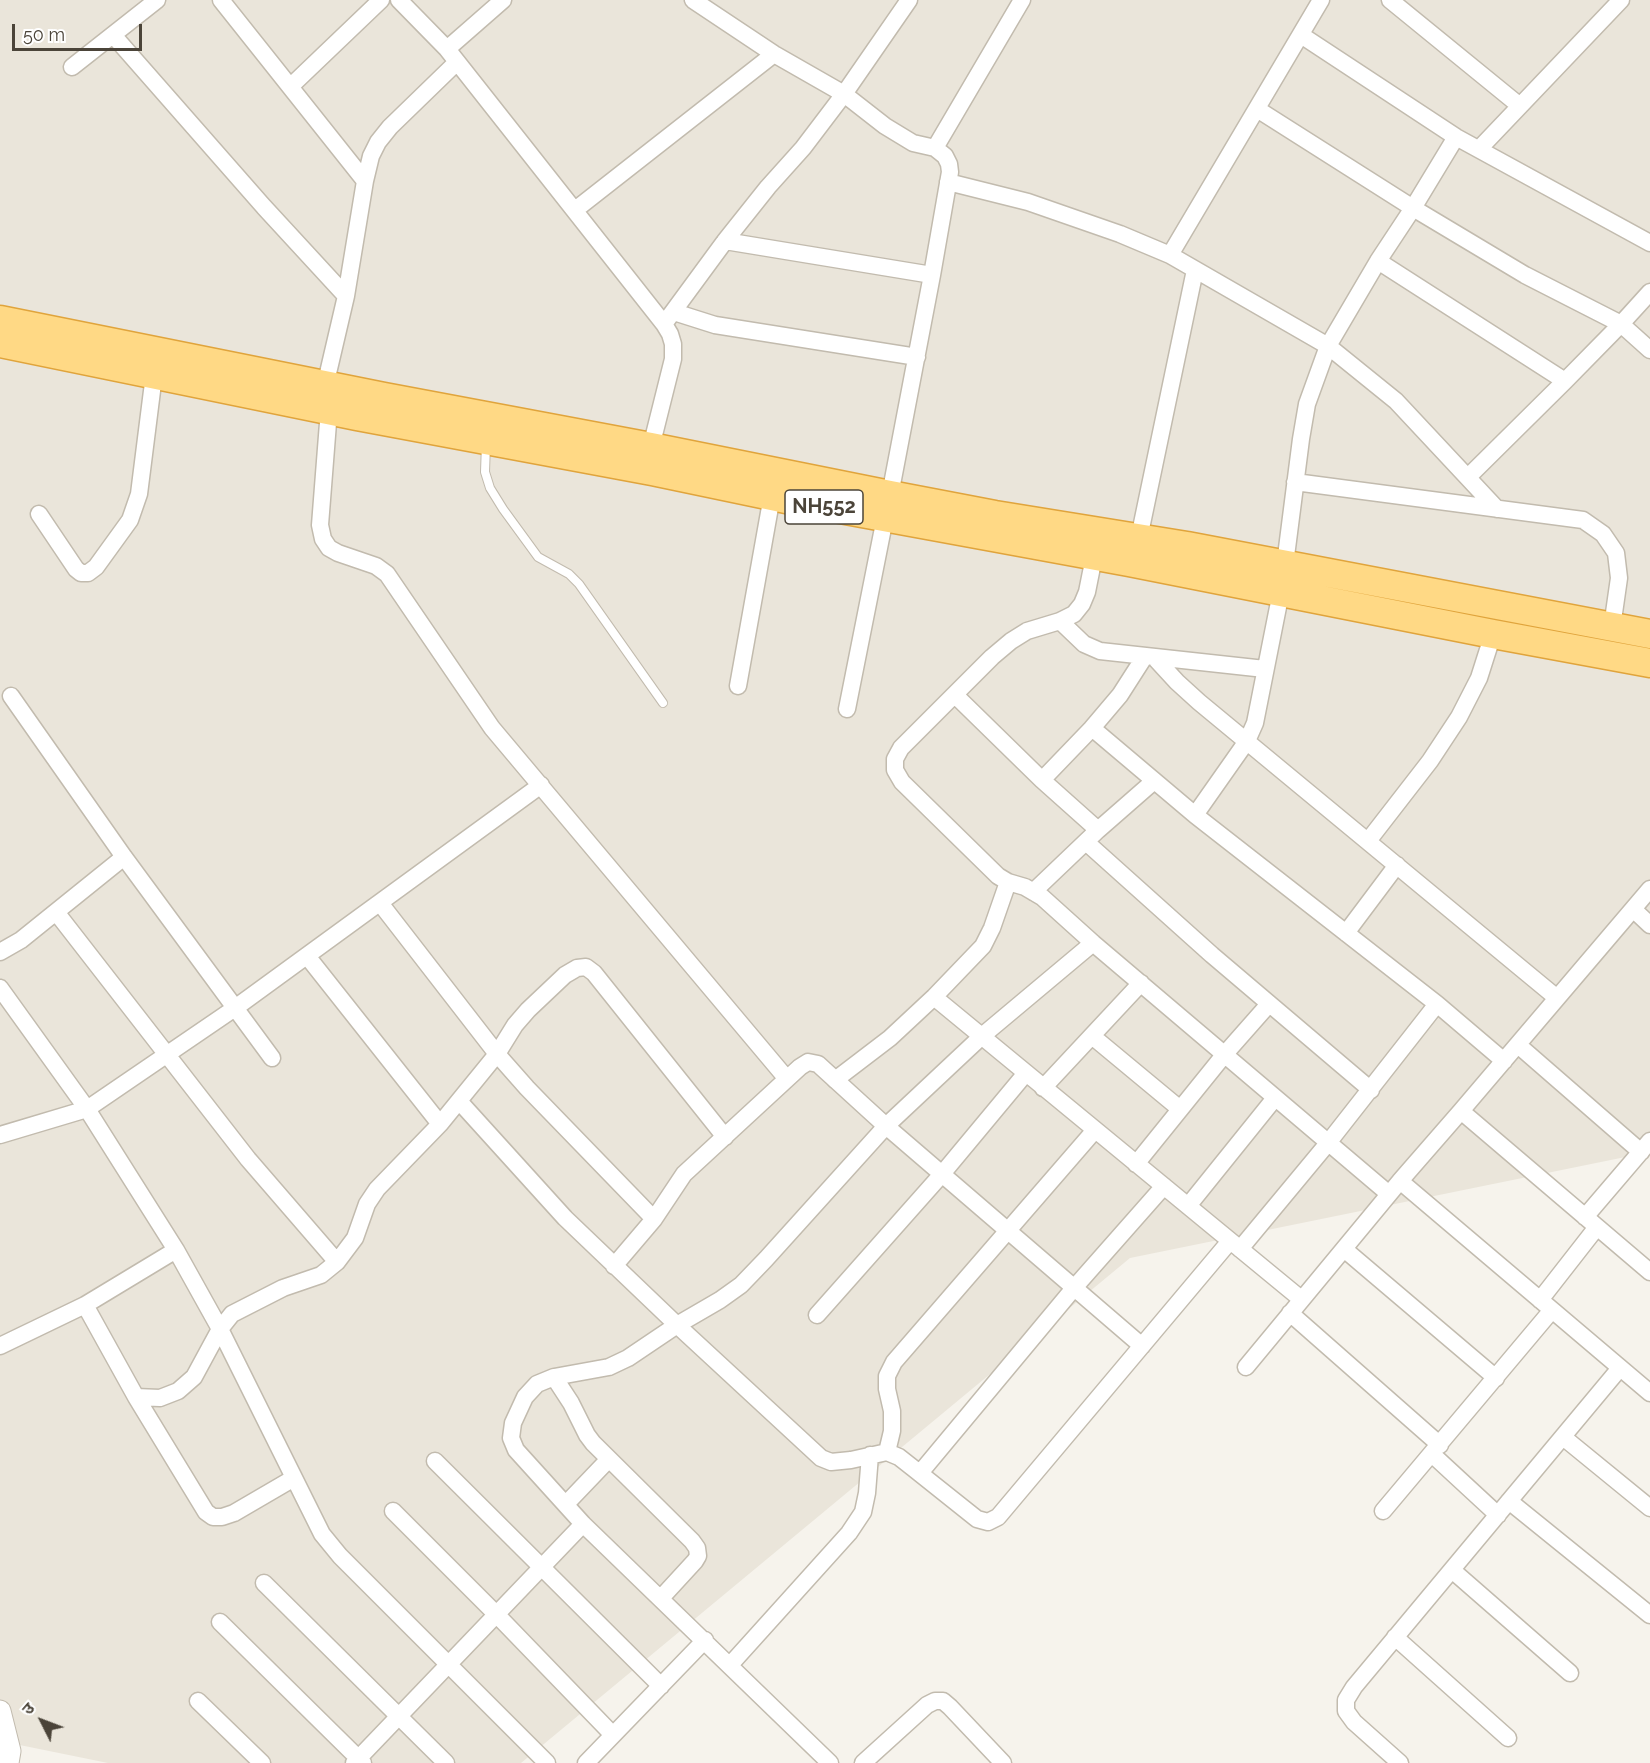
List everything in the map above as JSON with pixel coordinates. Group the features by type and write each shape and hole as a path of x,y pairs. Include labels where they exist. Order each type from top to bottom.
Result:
{"highway":[{"name":"NH552","path":"0,320 327,398 486,441 652,471 772,496 995,515 1139,538 1492,634 1650,663"},
{"name":"NH552","path":"0,344 154,375 327,398 651,447 1094,556 1283,578 1650,634"}],"street":[{"path":"72,67 157,0"},
{"path":"221,0 365,181"},
{"path":"291,86 381,0"},
{"path":"399,0 452,56 575,210 669,318 673,358 651,447"},
{"path":"503,0 390,127 378,142 371,156 327,398 320,525 322,539 328,548 376,566 387,573 492,728 787,1079"},
{"path":"693,0 774,54 844,94 885,126 913,143 935,148 945,156 950,164 917,357 847,709"},
{"path":"669,318 725,241 803,148 844,94 909,0"},
{"path":"935,148 1022,0"},
{"path":"1170,255 1321,0"},
{"path":"1390,0 1520,106"},
{"path":"1479,149 1621,0"},
{"path":"113,35 264,207 346,296"},
{"path":"1301,35 1456,136 1650,243"},
{"path":"575,210 774,54"},
{"path":"1257,109 1413,208 1526,275 1622,324 1650,350"},
{"path":"1195,814 1248,741 1255,723 1283,578 1307,404 1328,346 1456,136"},
{"path":"948,182 1028,202 1120,234 1170,255 1328,346 1396,401 1497,509"},
{"path":"725,241 932,275"},
{"path":"1378,261 1565,381"},
{"path":"1139,538 1195,270"},
{"path":"1468,477 1622,324 1650,292"},
{"path":"669,318 917,357"},
{"path":"39,514 76,569 81,573 88,573 96,567 130,520 139,494 154,375"},
{"path":"1295,482 1583,520 1603,534 1616,553 1619,578 1612,627"},
{"path":"738,686 772,496"},
{"path":"1094,556 1087,592 1082,604 1074,614 1060,621 1026,631 1011,640 901,748 895,759 895,770 902,782 998,876 1042,897 1389,1194"},
{"path":"1060,621 1084,644 1100,651 1265,669"},
{"path":"1368,841 1430,761 1459,717 1479,678 1492,634"},
{"path":"1042,780 1092,728 1150,656"},
{"path":"1150,656 1192,696 1557,998"},
{"path":"955,694 1042,780 1092,836 1269,1004 1371,1090"},
{"path":"10,696 124,857 272,1058"},
{"path":"1092,728 1195,814 1437,1004 1504,1061"},
{"path":"1033,892 1155,781"},
{"path":"0,1135 87,1109 235,1008 542,785"},
{"path":"0,952 21,940 124,857"},
{"path":"1347,933 1397,865"},
{"path":"835,1080 890,1038 983,946 992,928 1008,882"},
{"path":"1246,1367 1389,1194 1650,889"},
{"path":"380,903 497,1054 654,1219"},
{"path":"1633,909 1650,925"},
{"path":"56,912 248,1159 337,1262"},
{"path":"830,1763 584,1524 516,1450 511,1438 513,1423 525,1397 537,1384 554,1377 609,1367 628,1358 741,1285 886,1126 982,1036 1093,943"},
{"path":"307,956 440,1124"},
{"path":"136,1397 160,1398 178,1391 194,1377 220,1329 232,1314 283,1288 321,1275 337,1262 355,1238 366,1204 377,1189 440,1124 497,1054 515,1025 528,1010 566,975 577,968 586,967 594,973 725,1137"},
{"path":"1044,1088 1141,983"},
{"path":"0,988 87,1109 177,1250 220,1329 322,1534 340,1556 448,1666 547,1763"},
{"path":"934,997 1301,1299"},
{"path":"1136,1164 1224,1055 1269,1004"},
{"path":"459,1101 565,1218 821,1458 831,1462 887,1452 900,1458 920,1473 976,1519 988,1522 998,1517 1142,1346 1328,1143 1437,1004"},
{"path":"1092,1036 1180,1109"},
{"path":"1383,1511 1496,1378 1546,1305 1591,1222 1645,1147 1518,1045"},
{"path":"614,1266 654,1219 684,1174 808,1062 818,1064 886,1126 1142,1346"},
{"path":"817,1315 942,1174 1026,1073"},
{"path":"1188,1206 1275,1098"},
{"path":"1461,1111 1650,1272"},
{"path":"887,1452 892,1431 892,1411 887,1389 887,1376 894,1362 1095,1130"},
{"path":"1400,1181 1650,1393"},
{"path":"920,1473 1074,1288 1164,1186"},
{"path":"1344,1249 1496,1378"},
{"path":"0,1346 85,1305 177,1250"},
{"path":"85,1305 136,1397 206,1512 222,1517 234,1513 294,1478"},
{"path":"1290,1313 1436,1449 1498,1515"},
{"path":"1400,1763 1353,1722 1346,1711 1347,1700 1354,1687 1620,1368"},
{"path":"554,1377 571,1403 586,1435 697,1548 698,1556 695,1561 661,1598"},
{"path":"1563,1437 1650,1508"},
{"path":"730,1665 854,1526 863,1512 870,1455"},
{"path":"566,1504 609,1459"},
{"path":"435,1461 661,1686"},
{"path":"1509,1501 1650,1615"},
{"path":"393,1511 613,1735"},
{"path":"220,1622 358,1761 584,1524"},
{"path":"1452,1570 1570,1673"},
{"path":"264,1583 447,1763"},
{"path":"1395,1637 1509,1738"},
{"path":"586,1763 705,1640"},
{"path":"198,1701 262,1763"},
{"path":"872,1760 927,1705 934,1701 943,1701 1003,1763"},
{"path":"0,1711 10,1751 8,1763"}],"lane":[{"path":"486,441 485,472 490,488 503,508 538,557 569,574 579,584 663,703"}],"shaded area":[{"path":"0,0 1650,0 1650,1152 1130,1258 521,1763 108,1763 0,1741"}]}
